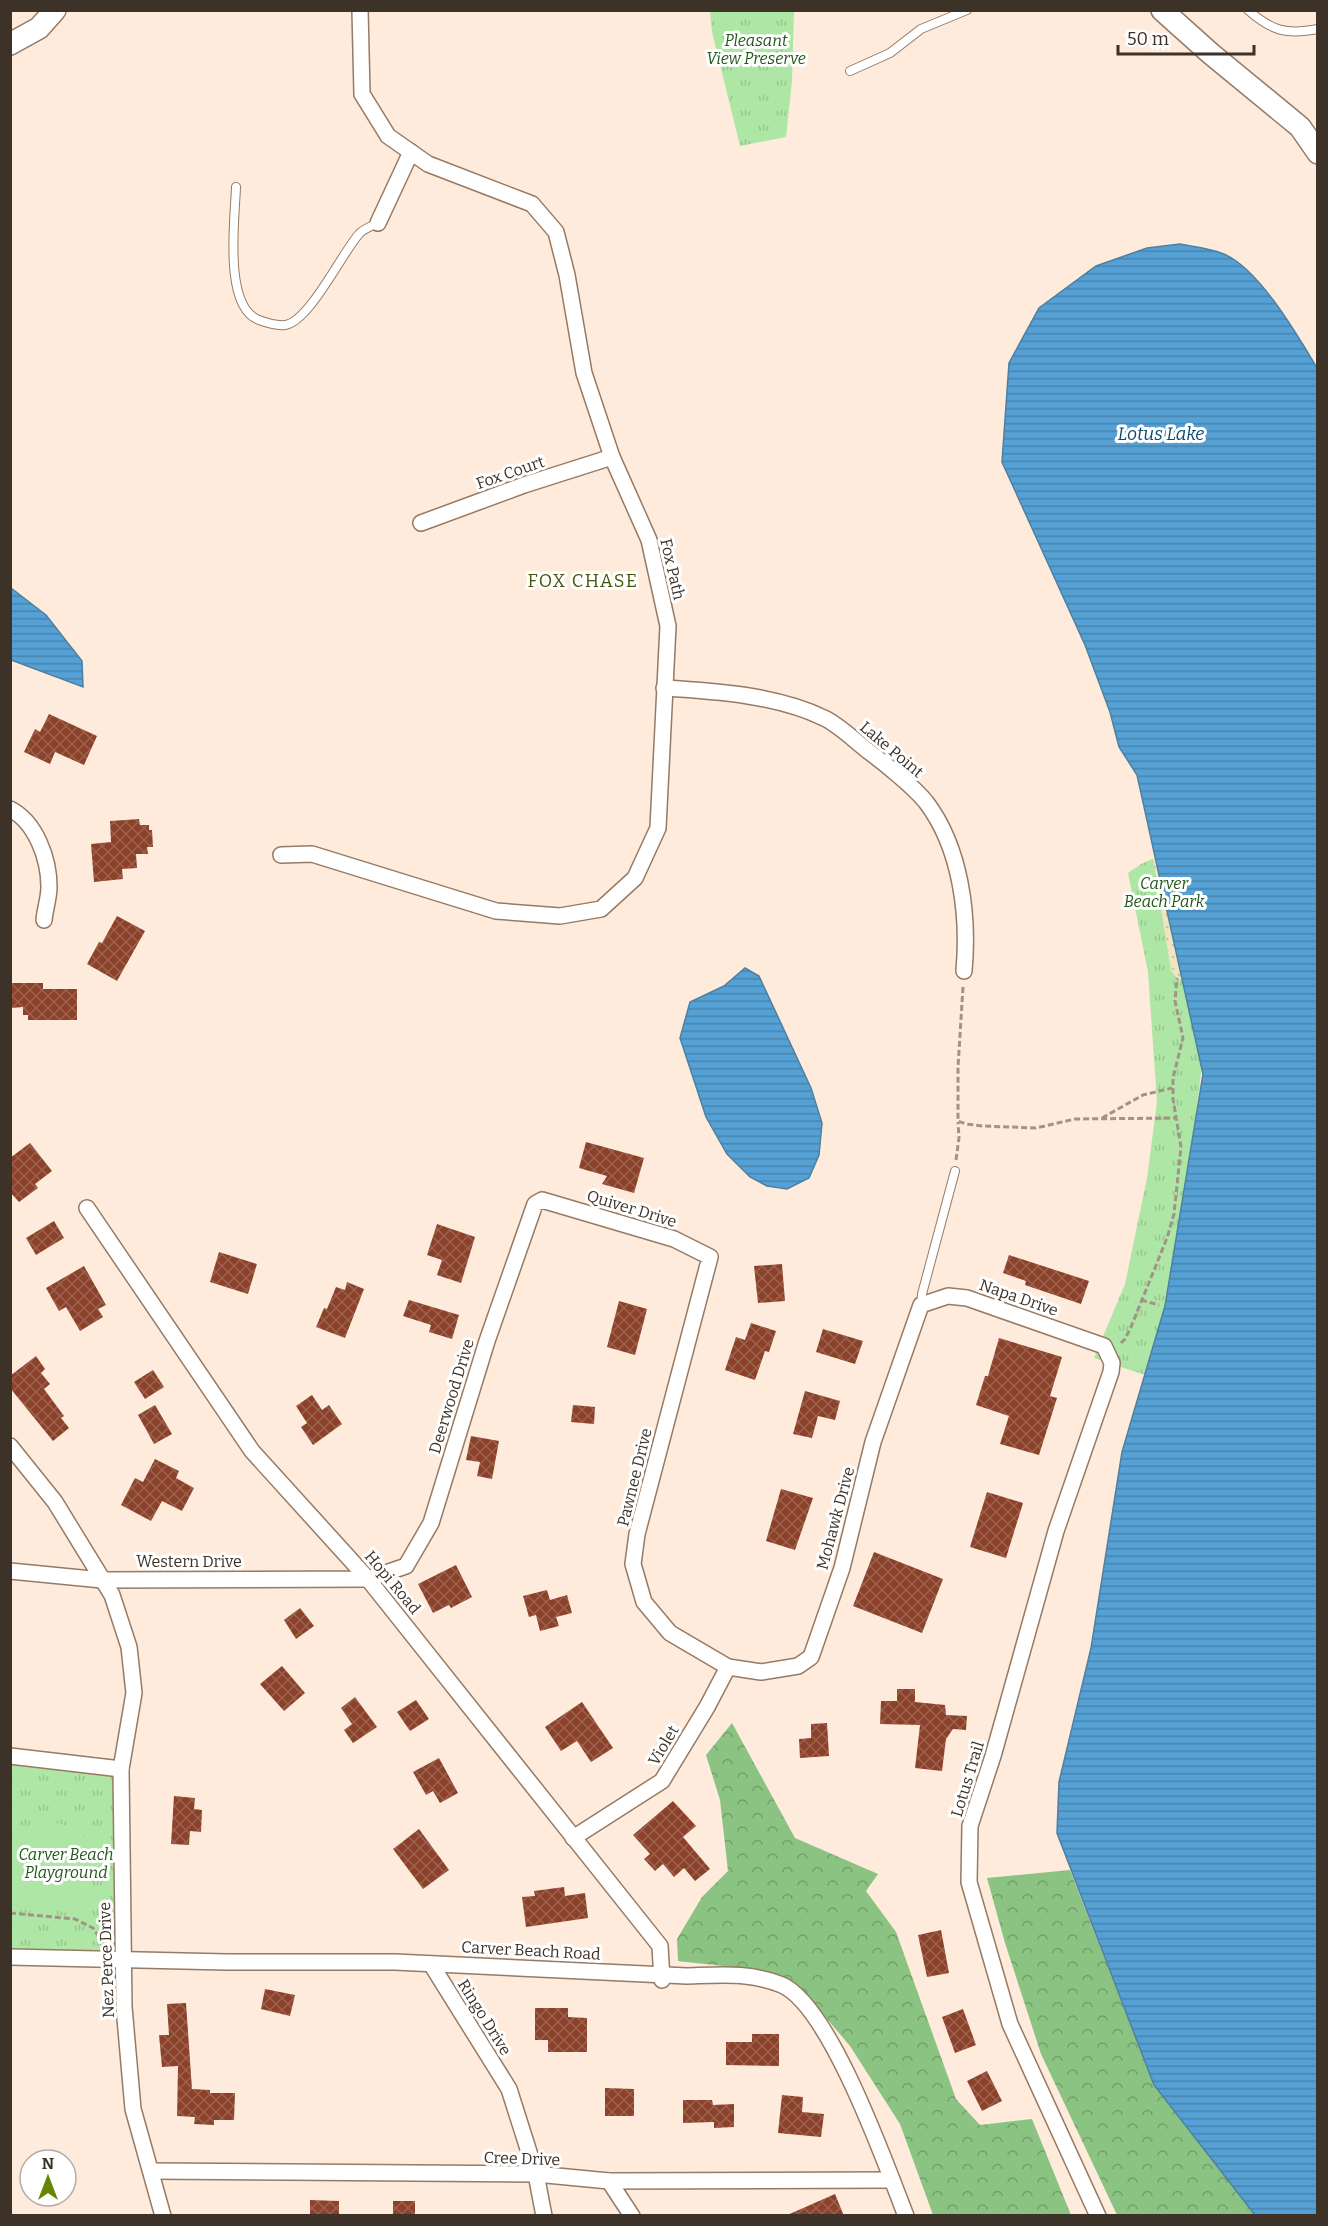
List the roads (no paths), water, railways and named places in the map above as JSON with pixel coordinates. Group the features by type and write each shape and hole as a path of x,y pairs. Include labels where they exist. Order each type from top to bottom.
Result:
{"street":[{"path":"10,44 39,28 55,10"},
{"name":"Fox Path","path":"281,855 312,854 496,911 560,916 601,909 635,878 658,828 668,626 649,540 612,457 584,374 567,275 556,232 532,204 428,164 388,136 362,94 360,10"},
{"path":"1162,10 1300,127 1317,153"},
{"path":"378,223 411,152"},
{"name":"Fox Court","path":"422,524 524,485 612,457"},
{"name":"Lake Point","path":"664,688 715,691 785,704 825,718 878,758 926,801 950,844 960,887 967,939 964,971"},
{"path":"10,809 26,821 39,841 49,887 44,920"},
{"name":"Quiver Drive","path":"542,1200 674,1239 710,1257"},
{"name":"Deerwood Drive","path":"368,1579 406,1566 431,1523 487,1341 535,1204 542,1200"},
{"name":"Hopi Road","path":"87,1208 252,1452 368,1579 660,1946 662,1977"},
{"name":"Pawnee Drive","path":"710,1257 638,1534 633,1564 644,1602 670,1634 728,1667"},
{"name":"Napa Drive","path":"921,1305 948,1296 967,1298 1106,1349"},
{"name":"Mohawk Drive","path":"728,1667 761,1672 798,1666 811,1657 842,1568 873,1442 921,1305"},
{"name":"Lotus Trail","path":"1098,2216 1010,2024 969,1882 970,1826 996,1744 1056,1531 1111,1372 1112,1363 1106,1349"},
{"name":"Nez Perce Drive","path":"10,1446 55,1502 112,1595 129,1647 134,1693 121,1769 124,2007 133,2109 163,2216"},
{"name":"Western Drive","path":"10,1571 102,1580 368,1579"},
{"name":"Violet","path":"573,1838 662,1781 707,1707 728,1667"},
{"path":"10,1756 121,1769"},
{"name":"Carver Beach Road","path":"10,1957 431,1964 662,1977 730,1974 757,1977 784,1986 799,1998 821,2025 863,2106 906,2216"},
{"name":"Ringo Drive","path":"431,1964 509,2089 536,2174 544,2216"},
{"name":"Cree Drive","path":"151,2171 536,2174 609,2181 892,2180"},
{"path":"609,2181 632,2216"}],"lane":[{"path":"850,71 890,52 921,29 967,10"},
{"path":"1248,10 1259,20 1279,31 1299,33 1317,29"},
{"path":"236,187 234,273 239,300 255,318 272,325 287,325 303,313 360,233 378,223"},
{"path":"921,1305 955,1171"}],"water":[{"name":"Lotus Lake","path":"1180,244 1221,253 1235,260 1249,272 1275,303 1317,368 1317,2215 1255,2215 1154,2085 1057,1833 1059,1782 1091,1648 1122,1452 1165,1306 1203,1074 1137,775 1119,747 1110,712 1085,645 1002,462 1009,363 1039,308 1096,266 1147,248"},
{"path":"11,588 46,615 82,661 83,687 11,660"},
{"path":"745,968 759,976 811,1088 822,1123 819,1155 809,1178 787,1189 767,1186 750,1177 727,1154 706,1117 680,1038 690,1002 724,986"}],"district":[{"name":"FOX CHASE","path":"583,581"}],"park label":[{"name":"Pleasant View Preserve","path":"756,49"},
{"name":"Carver Beach Park","path":"1164,892"},
{"name":"Carver Beach Playground","path":"66,1863"}]}
